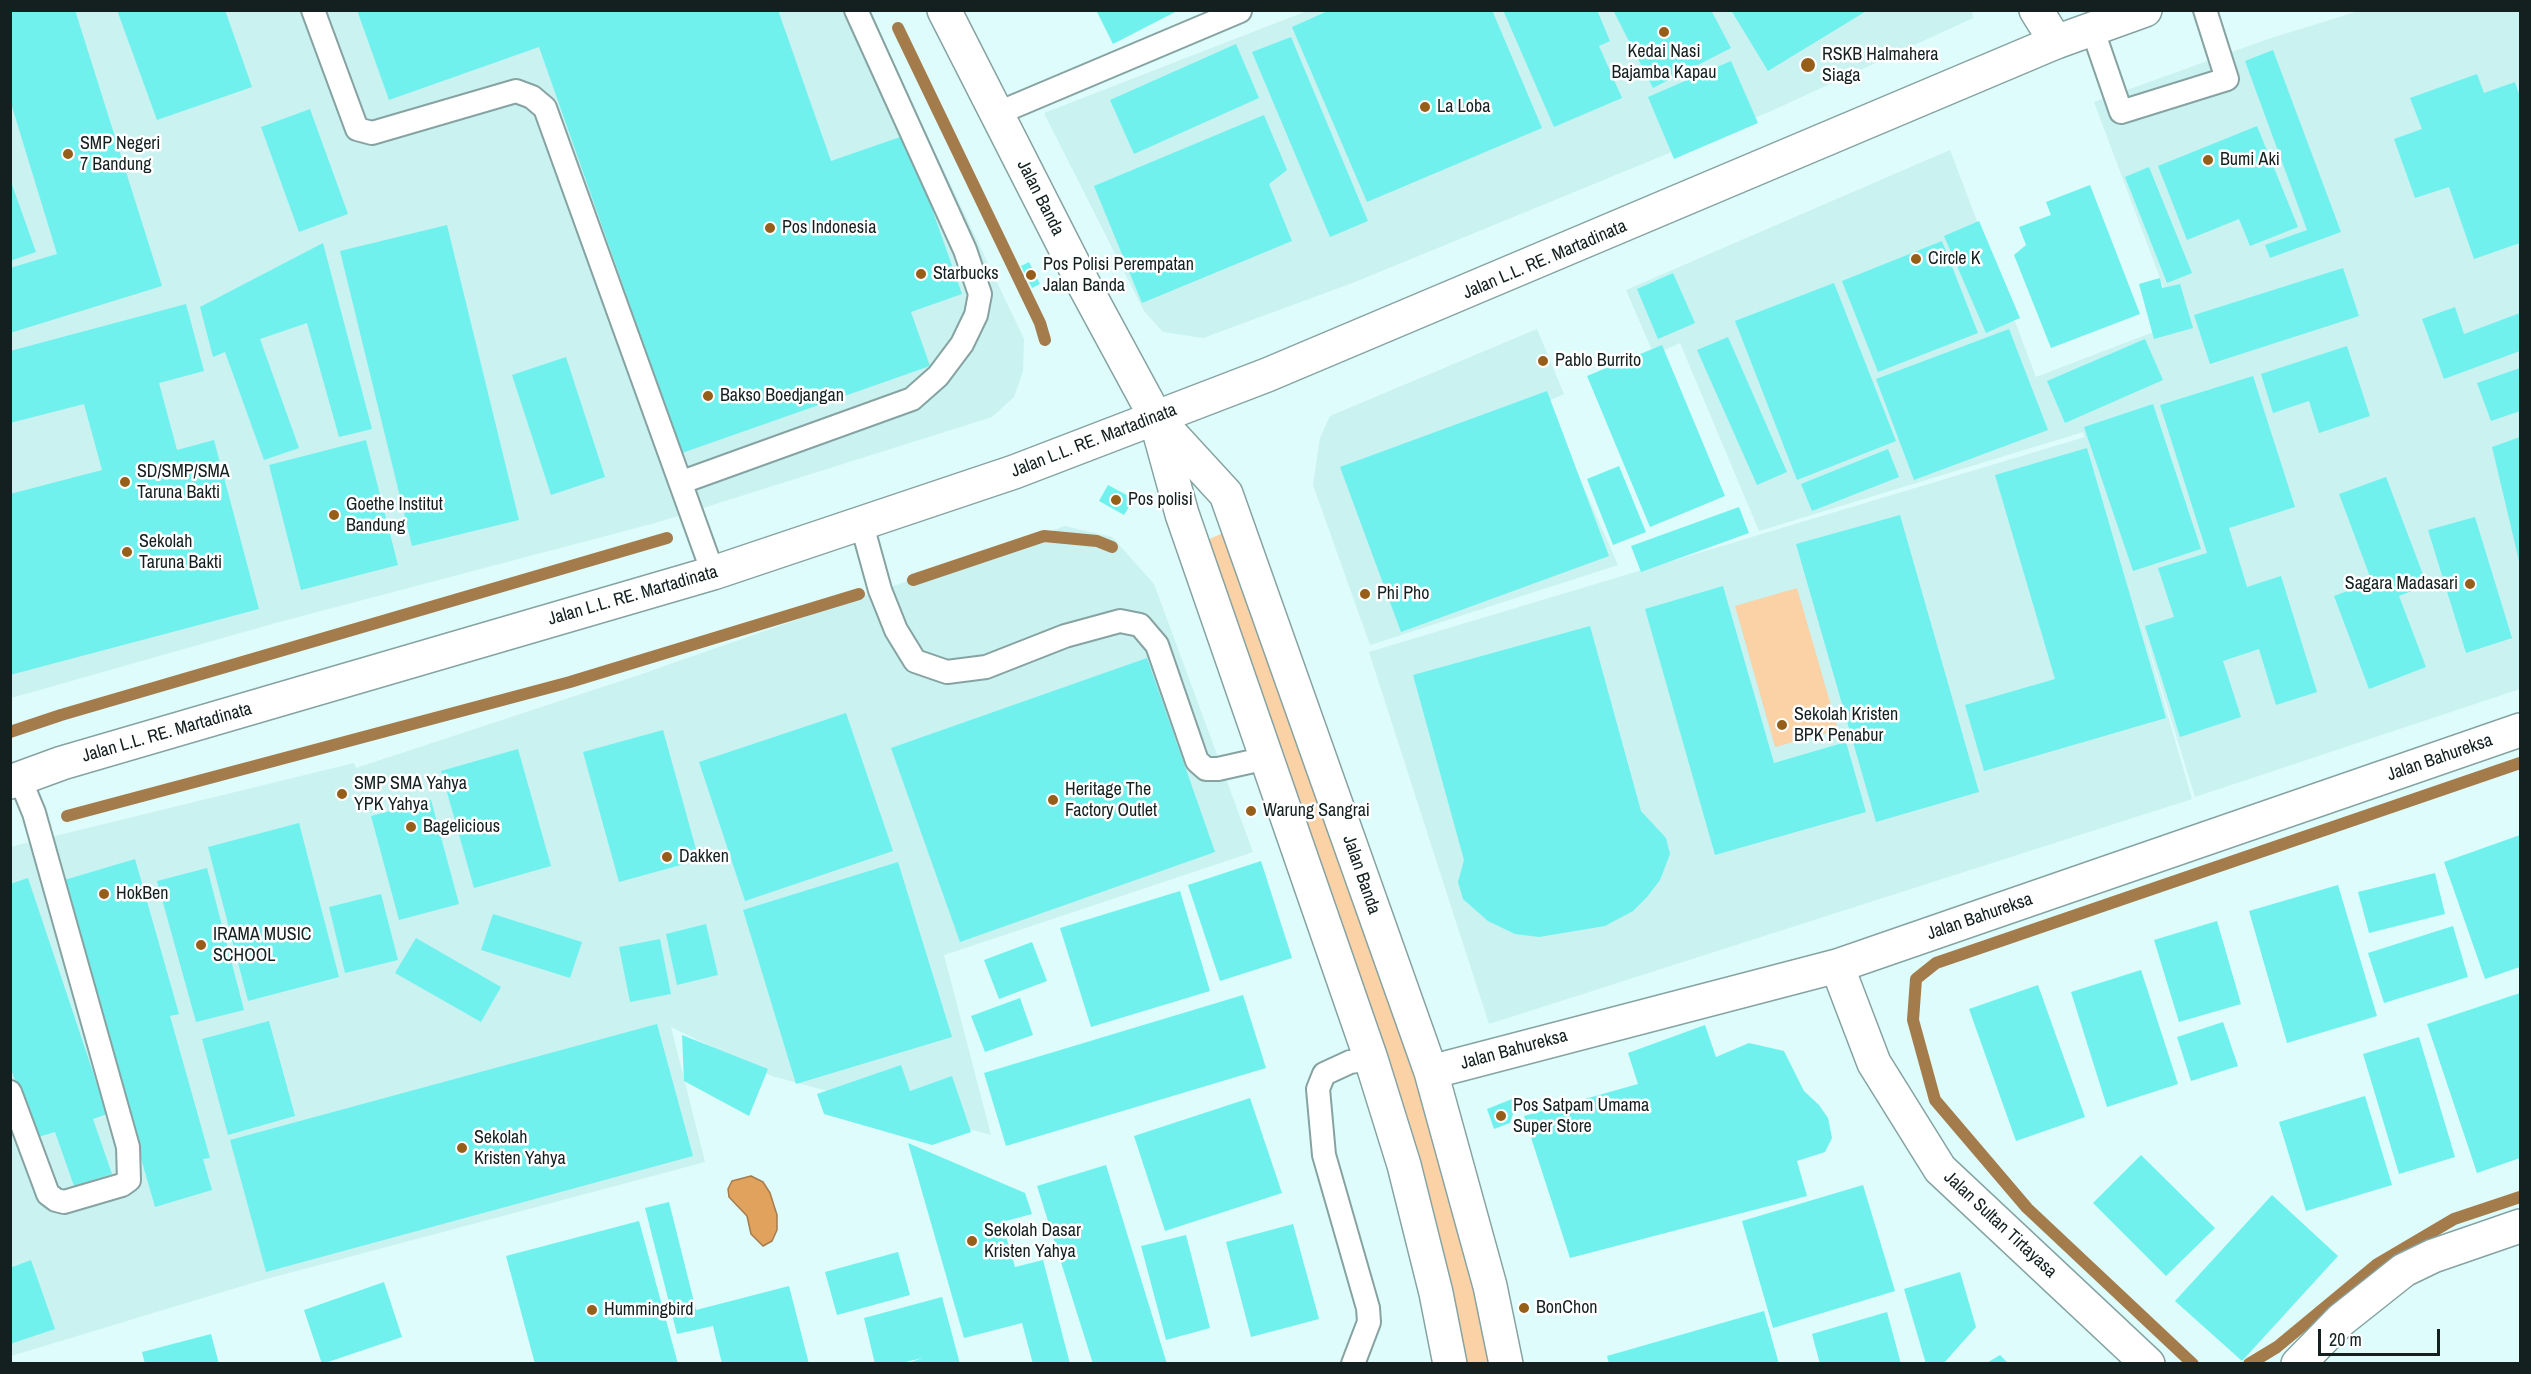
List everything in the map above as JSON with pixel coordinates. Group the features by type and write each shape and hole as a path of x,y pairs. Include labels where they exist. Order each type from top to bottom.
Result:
{"street":[{"name":"Jalan Banda","path":"944,10 996,114 1155,416 1182,514 1371,1059 1404,1165 1436,1293 1450,1364"},
{"path":"2036,10 2056,42"},
{"name":"Jalan L.L. RE. Martadinata","path":"15,780 62,763 713,573 862,525 1014,472 1155,416 1267,375 2056,42 2145,10"},
{"name":"Jalan Banda","path":"1155,416 1226,494 1431,1072 1490,1286 1506,1364"},
{"name":"Jalan Bahureksa","path":"1431,1072 1837,966 2520,730"},
{"name":"Jalan Sultan Tirtayasa","path":"1837,966 1874,1063 1940,1169 2148,1364"},
{"path":"2298,1364 2341,1320 2404,1270 2433,1256 2520,1226"}],"lane":[{"path":"313,10 357,129 372,133 516,91 532,97 545,108 713,573"},
{"path":"2092,28 2121,112 2227,78 2205,10"},
{"path":"996,114 1240,11"},
{"path":"682,482 912,399 938,376 962,344 976,315 981,294 965,250 860,12"},
{"path":"862,525 880,590 896,630 915,661 947,672 986,667 1065,636 1120,621 1140,625 1157,645 1197,761 1206,769 1218,769 1268,758"},
{"path":"10,1092 48,1194 56,1200 64,1202 122,1185 129,1180 128,1148 34,813 15,780"},
{"path":"1353,1364 1369,1322 1368,1308 1323,1155 1317,1089 1324,1074 1350,1062 1371,1059"}],"shaded area":[{"path":"11,11 868,11 1024,339 1023,371 1014,397 992,417 655,523 279,622 11,698"},
{"path":"1307,11 1972,11 1973,18 1769,112 1355,282 1203,338 1163,332 1144,311 1044,113"},
{"path":"2359,11 2520,11 2520,689 2195,797 2133,595 2192,799 1489,1024 1369,652 2085,437 2083,432 1759,531 1680,343 1654,355 1626,290 1950,150 2036,377 2177,323 2094,102 2268,39"},
{"path":"1537,329 1564,394 1546,402 1618,565 1370,645 1313,485 1320,438 1330,416"},
{"path":"1065,526 1112,537 1154,584 1253,852 944,955 991,1135 772,1076 671,1027 705,1162 259,1281 11,1356 10,847 354,763 356,768 639,675"},
{"path":"1223,533 1426,1092 1494,1363 1462,1363 1205,541"},
{"path":"1797,588 1838,730 1775,747 1735,606"},
{"path":"751,1176 763,1182 770,1193 777,1215 777,1230 772,1241 763,1246 751,1234 747,1216 729,1197 728,1189 732,1181"}],"building":[{"name":"SMP Negeri 7 Bandung","path":"10,10 75,10 162,286 10,333 10,268 57,254 10,100"},
{"path":"117,10 225,10 252,87 157,120"},
{"name":"Pos Indonesia","path":"357,10 778,10 831,161 906,135 962,294 911,312 930,366 682,453 539,47 389,100"},
{"path":"1096,10 1179,10 1113,44"},
{"path":"1330,10 1492,10 1542,128 1367,202 1292,27"},
{"path":"1503,10 1597,10 1610,41 1599,46 1622,98 1554,127"},
{"path":"1613,10 1711,10 1731,48 1653,88"},
{"path":"1731,10 1868,10 1768,71"},
{"path":"1291,37 1368,221 1330,237 1252,52"},
{"path":"1236,44 1259,98 1134,154 1110,100"},
{"path":"2273,50 2341,232 2270,258 2265,245 2307,230 2245,61"},
{"path":"1731,61 1758,123 1674,159 1648,97"},
{"path":"2477,74 2484,93 2515,82 2520,97 2520,243 2474,259 2449,187 2415,198 2394,139 2422,129 2410,98"},
{"path":"310,109 348,214 299,232 261,127"},
{"path":"1264,115 1287,170 1269,184 1292,241 1142,303 1094,186"},
{"path":"2257,126 2298,227 2250,246 2239,219 2187,240 2158,166"},
{"path":"2149,167 2192,273 2167,283 2125,177"},
{"path":"10,179 36,252 10,261"},
{"path":"2090,185 2140,314 2051,348 2014,255 2026,245 2019,227 2051,215 2046,202"},
{"path":"1979,221 2020,318 1986,333 1944,236"},
{"path":"447,225 519,520 412,546 340,251"},
{"path":"1942,241 1978,333 1878,372 1842,281"},
{"path":"323,243 372,429 339,437 307,323 260,339 299,448 264,460 225,352 213,357 200,307"},
{"name":"Pos Polisi Perempatan Jalan Banda","path":"1029,262 1040,284 1032,288 1021,266"},
{"path":"2343,268 2359,316 2210,364 2194,315"},
{"path":"1673,273 1695,323 1658,339 1637,289"},
{"path":"2160,278 2162,288 2180,284 2193,328 2154,339 2139,284"},
{"path":"1834,283 1896,441 1797,480 1735,321"},
{"name":"SD/SMP/SMA Taruna Bakti","path":"186,304 204,371 159,383 177,450 214,440 259,609 10,675 10,494 102,470 84,404 10,423 10,351"},
{"path":"2455,307 2464,334 2520,313 2520,351 2444,379 2422,319"},
{"path":"2009,329 2048,430 1914,480 1876,379"},
{"path":"1728,337 1787,472 1757,485 1697,350"},
{"path":"2145,339 2163,380 2065,423 2047,381"},
{"path":"1662,345 1725,496 1650,527 1587,376"},
{"path":"2347,346 2370,416 2319,433 2309,401 2273,413 2261,374"},
{"path":"566,357 605,477 551,495 512,375"},
{"path":"2520,368 2520,411 2491,421 2477,383"},
{"path":"2253,376 2295,507 2229,528 2247,587 2281,576 2317,692 2276,705 2259,649 2223,661 2241,717 2180,737 2145,626 2174,617 2158,568 2207,553 2160,405"},
{"path":"1547,391 1609,556 1401,632 1340,467"},
{"path":"2153,404 2201,549 2133,571 2084,427"},
{"path":"2520,437 2520,565 2492,447"},
{"name":"Goethe Institut Bandung","path":"366,440 398,565 301,590 269,465"},
{"path":"2087,448 2166,718 1984,771 1965,705 2055,679 1995,475"},
{"path":"1888,449 1899,477 1812,511 1801,484"},
{"path":"1619,466 1646,532 1613,545 1587,479"},
{"path":"2386,477 2427,585 2399,596 2426,667 2369,689 2334,596 2372,582 2339,494"},
{"name":"Pos polisi","path":"1108,485 1134,499 1124,515 1099,501"},
{"path":"1739,507 1749,533 1641,572 1631,546"},
{"path":"1900,515 1979,792 1876,822 1796,544"},
{"name":"Sagara Madasari","path":"2475,517 2512,638 2466,653 2428,530"},
{"path":"1723,586 1774,763 1846,742 1866,812 1715,855 1645,609"},
{"path":"1590,626 1641,811 1666,838 1670,854 1660,880 1647,897 1633,911 1605,926 1539,937 1515,934 1488,921 1463,899 1458,882 1464,860 1413,675"},
{"name":"Heritage The Factory Outlet","path":"1147,658 1215,852 960,942 891,748"},
{"path":"846,713 893,851 745,901 699,762"},
{"path":"663,730 699,860 619,882 583,752"},
{"path":"518,749 551,866 474,888 441,771"},
{"path":"431,800 459,904 399,920 371,816"},
{"path":"299,823 339,977 248,1001 208,847"},
{"path":"2520,835 2520,967 2485,979 2444,862"},
{"path":"135,859 179,1014 170,1016 210,1158 203,1159 212,1190 155,1207 61,881"},
{"path":"1261,861 1292,958 1220,981 1188,885"},
{"path":"898,862 952,1037 796,1084 743,910"},
{"name":"IRAMA MUSIC SCHOOL","path":"207,868 244,1010 196,1022 157,881"},
{"path":"2435,873 2445,914 2369,933 2358,892"},
{"path":"28,878 107,1114 93,1119 112,1174 74,1186 55,1132 35,1138 10,1066 10,884"},
{"path":"2338,885 2377,1016 2287,1043 2249,911"},
{"path":"1180,891 1210,991 1091,1027 1060,928"},
{"path":"381,894 398,960 345,973 329,907"},
{"path":"493,914 582,942 570,978 481,950"},
{"path":"2217,921 2241,1004 2179,1022 2154,940"},
{"path":"706,924 718,975 677,985 666,934"},
{"path":"2453,926 2468,977 2384,1003 2368,953"},
{"path":"416,938 501,987 481,1022 395,973"},
{"path":"660,939 671,994 630,1002 619,947"},
{"path":"1032,942 1047,981 999,999 984,960"},
{"path":"2141,970 2178,1084 2107,1107 2071,992"},
{"path":"2038,985 2085,1117 2016,1141 1969,1009"},
{"path":"2520,993 2520,1158 2477,1173 2427,1024"},
{"path":"1243,995 1266,1068 1006,1146 984,1073"},
{"path":"1020,998 1033,1035 985,1052 971,1016"},
{"path":"269,1021 295,1116 228,1135 202,1039"},
{"path":"2223,1022 2238,1066 2191,1081 2177,1037"},
{"name":"Sekolah Kristen Yahya","path":"657,1024 693,1156 266,1272 230,1140"},
{"path":"1705,1025 1716,1057 1749,1043 1784,1051 1804,1091 1819,1105 1828,1118 1832,1138 1825,1152 1797,1161 1807,1196 1570,1258 1524,1116 1638,1084 1628,1053"},
{"path":"682,1035 768,1069 749,1116 684,1081"},
{"path":"2419,1037 2455,1157 2399,1174 2363,1054"},
{"path":"901,1065 910,1091 952,1076 971,1132 932,1145 824,1114 817,1094"},
{"path":"2365,1096 2392,1185 2306,1211 2279,1122"},
{"path":"1250,1098 1282,1193 1165,1231 1134,1136"},
{"name":"Pos Satpam Umama Super Store","path":"1512,1099 1515,1108 1510,1123 1494,1129 1487,1109"},
{"name":"Sekolah Dasar Kristen Yahya","path":"908,1143 1025,1193 1032,1214 1002,1222 1015,1267 1043,1260 1070,1364 1033,1364 1022,1323 964,1338"},
{"path":"2141,1155 2215,1228 2166,1276 2093,1203"},
{"path":"1106,1165 1167,1364 1093,1364 1037,1186"},
{"path":"1863,1185 1895,1291 1773,1328 1742,1221"},
{"path":"2272,1195 2338,1256 2242,1361 2175,1301"},
{"path":"669,1202 696,1310 789,1286 809,1364 722,1364 713,1326 677,1334 645,1208"},
{"name":"Hummingbird","path":"639,1221 678,1364 535,1364 506,1256"},
{"path":"1293,1224 1319,1319 1251,1337 1226,1242"},
{"path":"1186,1235 1210,1328 1166,1340 1141,1246"},
{"path":"898,1252 910,1295 837,1315 825,1272"},
{"path":"31,1260 55,1329 10,1344 10,1268"},
{"path":"1960,1272 1976,1327 1943,1364 1926,1364 1904,1289"},
{"path":"384,1282 402,1337 322,1364 304,1310"},
{"path":"942,1297 960,1364 906,1364 922,1358 898,1364 875,1364 864,1318"},
{"path":"1764,1311 1779,1364 1609,1364 1607,1356"},
{"path":"1887,1312 1901,1364 1820,1364 1812,1334"},
{"path":"211,1334 219,1364 145,1364 142,1352"},
{"path":"2000,1355 2009,1364 1985,1364"}],"waterway":[{"path":"898,28 1040,323 1045,340"},
{"path":"913,580 1044,536 1097,541 1112,547"},
{"path":"10,732 61,715 667,538"},
{"path":"67,816 570,682 859,594"},
{"path":"2193,1364 2027,1208 1935,1100 1913,1020 1916,979 1936,963 2520,763"},
{"path":"2249,1364 2277,1347 2376,1265 2454,1219 2520,1197"}],"place":[{"name":"Kedai Nasi Bajamba Kapau","path":"1664,32"},
{"name":"RSKB Halmahera Siaga","path":"1808,65"},
{"name":"La Loba","path":"1425,107"},
{"name":"SMP Negeri 7 Bandung","path":"68,154"},
{"name":"Bumi Aki","path":"2208,160"},
{"name":"Pos Indonesia","path":"770,228"},
{"name":"Circle K","path":"1916,259"},
{"name":"Starbucks","path":"921,274"},
{"name":"Pos Polisi Perempatan Jalan Banda","path":"1031,275"},
{"name":"Pablo Burrito","path":"1543,361"},
{"name":"Bakso Boedjangan","path":"708,396"},
{"name":"SD/SMP/SMA Taruna Bakti","path":"125,482"},
{"name":"Pos polisi","path":"1116,500"},
{"name":"Goethe Institut Bandung","path":"334,515"},
{"name":"Sekolah Taruna Bakti","path":"127,552"},
{"name":"Sagara Madasari","path":"2470,584"},
{"name":"Phi Pho","path":"1365,594"},
{"name":"Sekolah Kristen BPK Penabur","path":"1782,725"},
{"name":"SMP SMA Yahya YPK Yahya","path":"342,794"},
{"name":"Heritage The Factory Outlet","path":"1053,800"},
{"name":"Warung Sangrai","path":"1251,811"},
{"name":"Bagelicious","path":"411,827"},
{"name":"Dakken","path":"667,857"},
{"name":"HokBen","path":"104,894"},
{"name":"IRAMA MUSIC SCHOOL","path":"201,945"},
{"name":"Pos Satpam Umama Super Store","path":"1501,1116"},
{"name":"Sekolah Kristen Yahya","path":"462,1148"},
{"name":"Sekolah Dasar Kristen Yahya","path":"972,1241"},
{"name":"BonChon","path":"1524,1308"},
{"name":"Hummingbird","path":"592,1310"}]}
